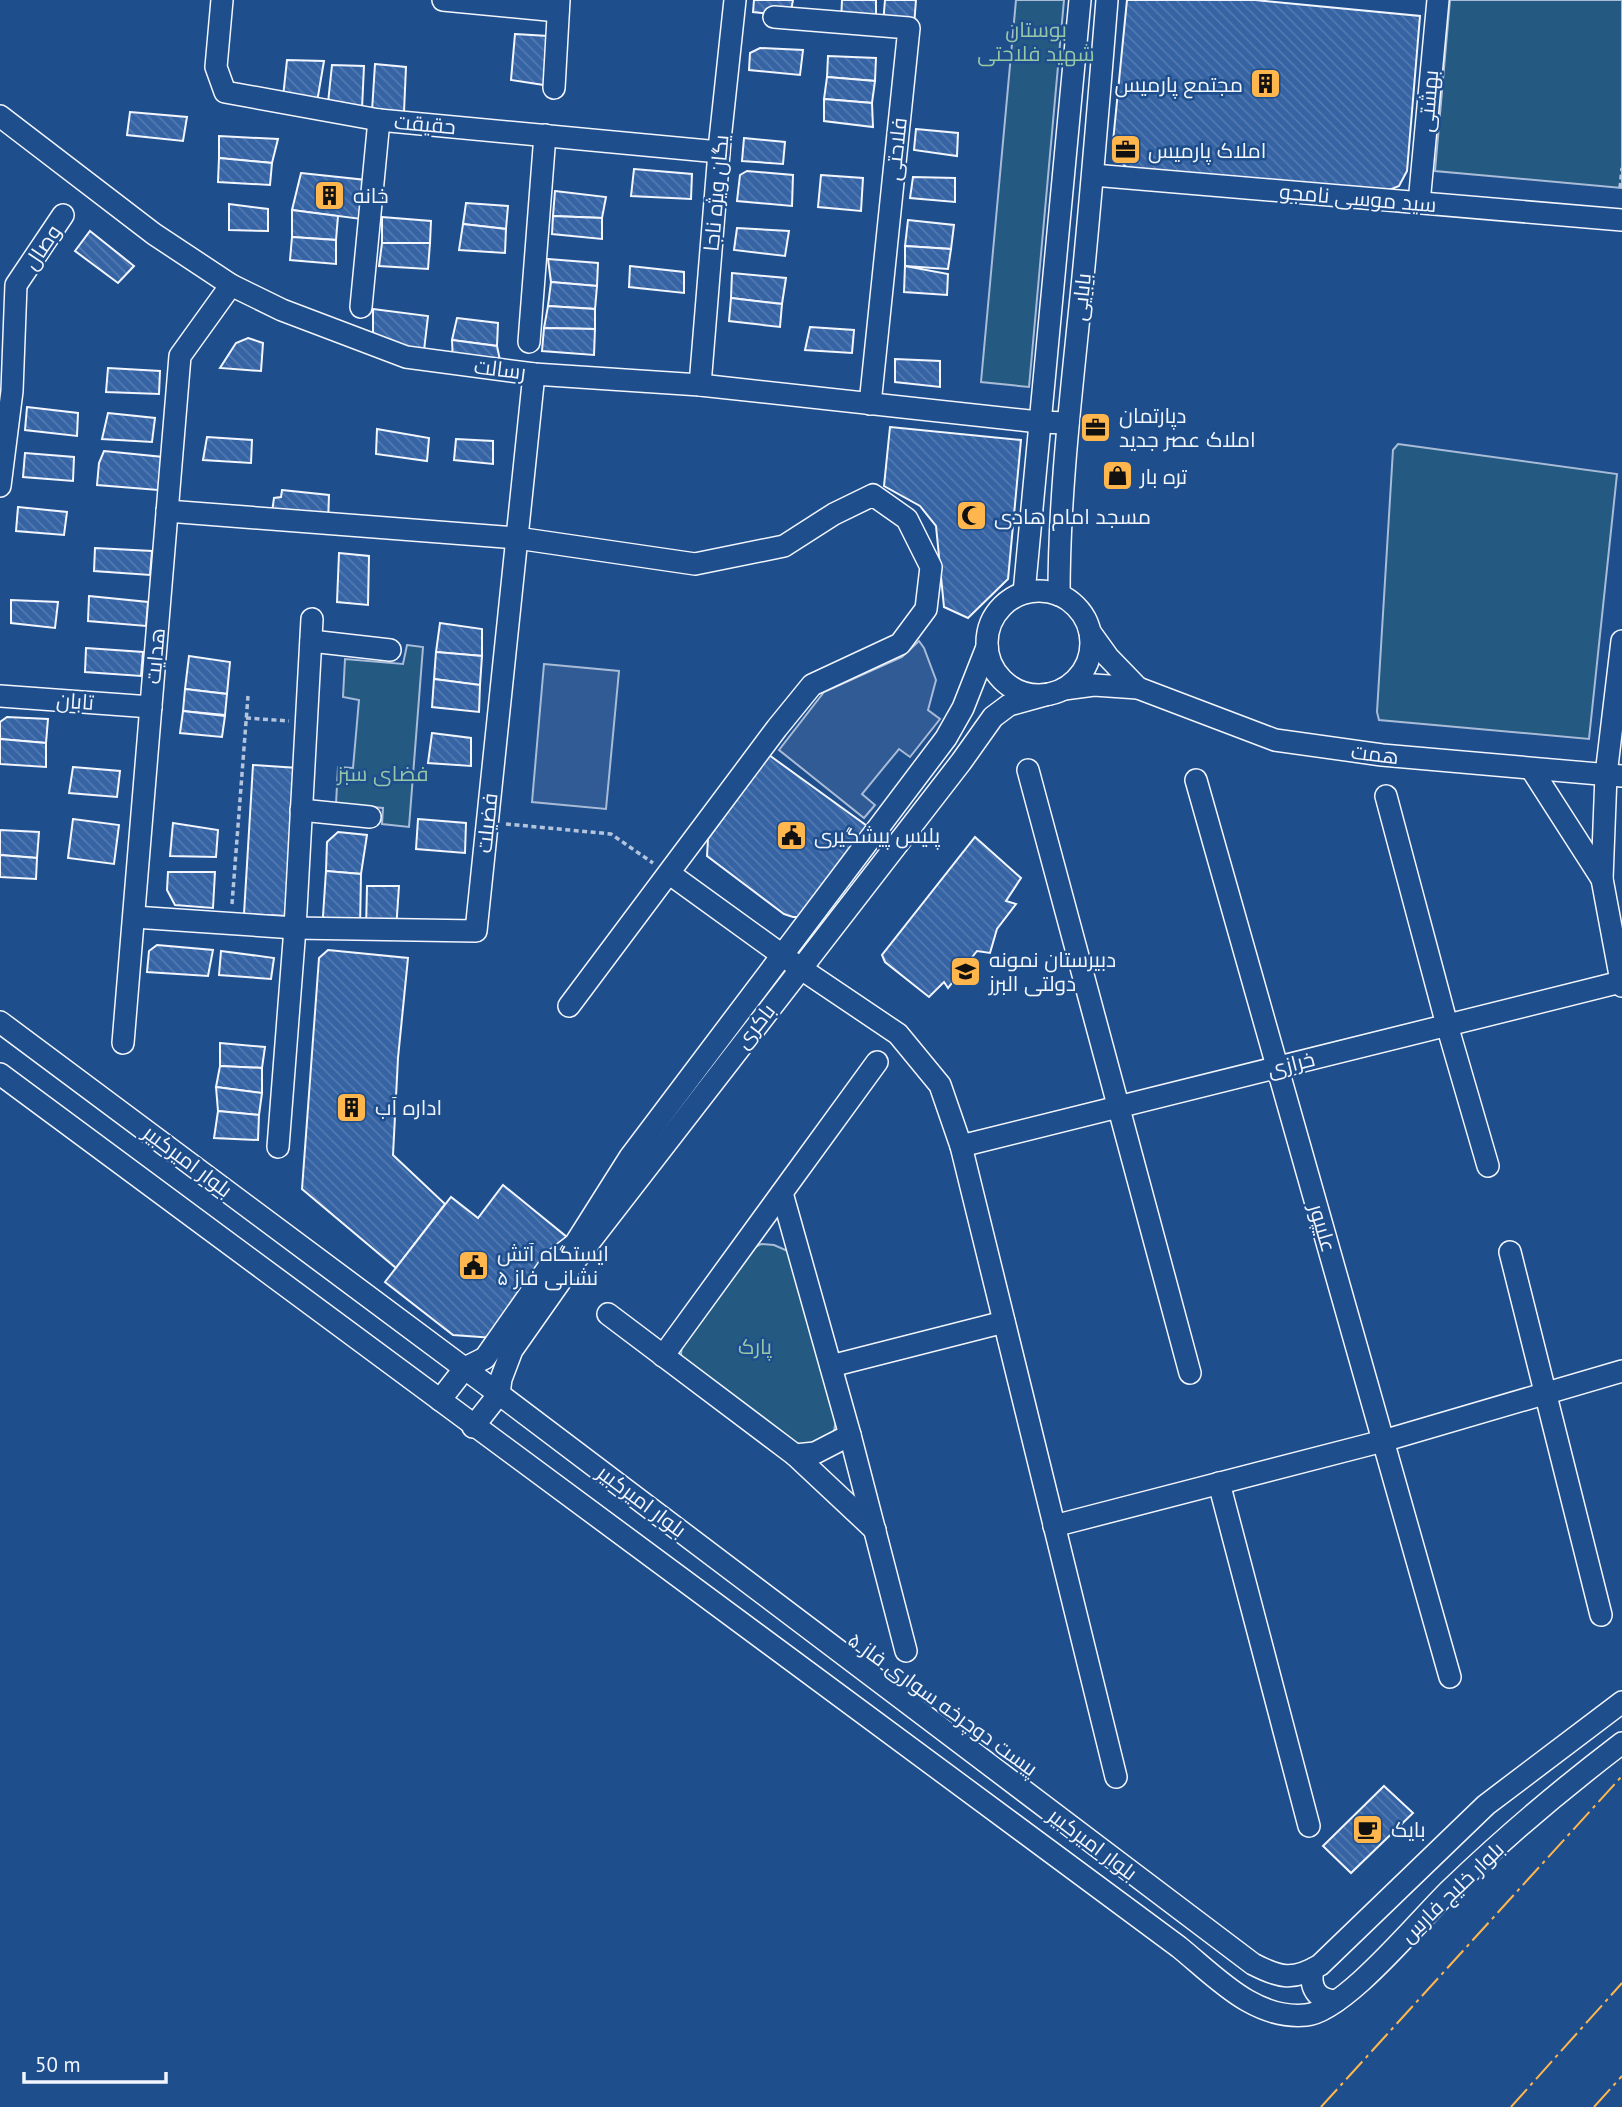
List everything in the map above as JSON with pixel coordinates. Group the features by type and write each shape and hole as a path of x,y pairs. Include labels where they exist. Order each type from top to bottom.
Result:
{"street":[{"name":"حقیقت","path":"222,0 216,67 225,92 379,120 719,152"},
{"path":"443,0 559,5 554,88"},
{"name":"یگان ویژه ناجا","path":"700,385 719,152 735,0"},
{"name":"بابایی","path":"1024,593 1080,0"},
{"name":"بابایی","path":"1059,595 1059,540 1068,423 1093,175 1107,0"},
{"name":"بهشتی","path":"1419,203 1437,0"},
{"name":"فلاحتی","path":"774,17 909,28 870,404"},
{"name":"رسالت","path":"0,116 155,234 231,285 282,310 406,357 534,374 700,385 1068,423"},
{"path":"361,307 379,120"},
{"path":"529,342 545,135"},
{"name":"سید موسی نامجو","path":"1093,175 1622,220"},
{"name":"وصال","path":"0,486 6,384 16,285 63,215"},
{"path":"0,307 16,285"},
{"name":"هدایت","path":"123,1043 180,356 231,285"},
{"name":"فضیلت","path":"134,917 295,928 476,931 534,374"},
{"path":"167,511 517,538 695,564 784,546 834,514 873,495 907,519 930,567 926,609 901,644 813,685 777,728 569,1006"},
{"path":"1042,591 1059,595 1073,604 1108,657 1138,688 1094,685 1031,695 1014,689 1000,678 991,664 987,647 988,629 996,613 1008,600 1024,593 1042,591"},
{"path":"278,1147 295,928 312,619"},
{"path":"1056,692 1077,678 1086,664 1090,632"},
{"path":"311,641 390,650"},
{"name":"خرازی","path":"961,1146 1621,984 1602,879 1614,775 1622,641"},
{"name":"باکری","path":"499,1394 501,1378 512,1350 792,961 946,738 963,708 987,647"},
{"name":"همت","path":"1138,688 1275,740 1382,755 1614,775"},
{"name":"باکری","path":"440,1400 465,1368 485,1358 553,1261 575,1244 630,1157 961,762 993,717 1009,705 1056,692"},
{"name":"تابان","path":"0,696 151,707"},
{"path":"1028,770 1190,1373"},
{"path":"1532,770 1602,879"},
{"name":"علیپور","path":"1196,780 1450,1677"},
{"path":"1386,796 1488,1166"},
{"path":"301,810 370,817"},
{"path":"670,874 898,1034 940,1085 961,1146 1116,1777"},
{"name":"بلوار امیرکبیر","path":"0,1023 465,1368 1253,1964 1284,1976"},
{"path":"663,1356 877,1062"},
{"name":"بلوار امیرکبیر","path":"0,1074 1237,1993 1255,2006 1273,2014"},
{"path":"782,1193 850,1435 906,1651"},
{"path":"1510,1252 1601,1615"},
{"path":"608,1314 795,1455 875,1530"},
{"path":"831,1366 1004,1322"},
{"path":"1054,1526 1383,1441 1622,1371"},
{"path":"473,1427 499,1394"},
{"path":"795,1455 815,1453 850,1435"},
{"path":"1219,1483 1309,1826"},
{"name":"بلوار خلیج فارس","path":"1284,1976 1303,1975 1320,1965 1486,1805 1622,1702"},
{"name":"بلوار خلیج فارس","path":"1273,2014 1310,2015 1336,2001 1376,1966 1452,1888 1573,1780 1622,1743"},
{"path":"1237,1993 1245,1992 1251,1987 1256,1972 1253,1964"},
{"path":"1313,1969 1311,1979 1318,1996 1326,2001 1336,2001"}],"path":[{"path":"1620,188 1622,168"},
{"path":"232,910 248,696"},
{"path":"246,718 306,723"},
{"path":"487,823 611,834 670,874"}],"green space":[{"name":"بوستان شهید فلاحتی","path":"1016,0 1064,0 1029,387 981,382"},
{"path":"1450,0 1622,0 1622,188 1435,171"},
{"path":"1398,444 1617,474 1589,739 1379,720 1377,712 1393,450"},
{"name":"فضای سبز","path":"407,645 423,647 409,827 382,824 383,808 336,804 338,767 353,768 359,700 343,697 345,659 403,664"},
{"name":"پارک","path":"761,1244 774,1245 790,1252 836,1421 833,1436 809,1454 686,1366 681,1355 682,1344 751,1249"}],"shaded area":[{"path":"919,641 936,680 928,710 940,719 910,757 899,749 862,794 875,805 864,818 779,750 824,692 902,657"},
{"path":"544,664 619,671 606,809 532,802"}],"building":[{"path":"754,0 793,0 790,16 753,12"},
{"path":"842,0 876,0 876,25 841,22"},
{"path":"885,0 916,0 914,26 883,24"},
{"name":"مجتمع پارمیس","path":"1127,0 1255,0 1420,16 1407,171 1399,186 1377,195 1129,170 1112,152"},
{"path":"515,34 548,36 544,85 511,80"},
{"path":"760,48 803,50 800,75 749,70 750,53"},
{"path":"828,56 876,58 875,81 827,77"},
{"path":"287,60 324,61 317,102 283,97"},
{"path":"375,64 406,67 404,112 372,111"},
{"path":"332,65 364,66 362,109 328,103"},
{"path":"827,77 875,81 872,103 824,99"},
{"path":"824,99 872,103 873,127 824,121"},
{"path":"130,112 187,117 183,141 127,135"},
{"path":"916,129 958,133 957,156 914,150"},
{"path":"219,136 278,139 272,163 219,158"},
{"path":"744,138 785,142 783,164 742,161"},
{"path":"219,158 272,163 270,185 218,182"},
{"path":"634,169 692,174 691,199 631,196"},
{"path":"747,171 793,175 792,206 737,201 740,175"},
{"name":"خانه","path":"301,173 366,180 361,219 292,210"},
{"path":"821,175 863,178 861,211 818,207"},
{"path":"913,177 955,178 955,202 910,198"},
{"path":"555,191 606,197 602,218 553,216"},
{"path":"466,203 508,206 506,229 463,224"},
{"path":"229,204 268,209 268,231 229,230"},
{"path":"292,210 338,216 336,240 292,237"},
{"path":"553,216 602,218 602,239 552,234"},
{"path":"382,217 431,221 430,243 382,243"},
{"path":"908,220 954,225 951,249 905,246"},
{"path":"463,224 506,229 505,253 459,250"},
{"path":"737,228 789,231 785,256 734,250"},
{"path":"90,231 134,266 118,283 75,251"},
{"path":"292,237 336,240 336,264 290,260"},
{"path":"382,243 430,243 428,269 379,266"},
{"path":"905,246 951,249 948,269 905,266"},
{"path":"548,259 598,263 597,286 551,282"},
{"path":"630,266 684,272 684,293 629,287"},
{"path":"905,266 948,274 947,295 904,292"},
{"path":"732,273 786,278 782,304 731,298"},
{"path":"551,282 597,286 595,309 548,306"},
{"path":"731,298 782,304 780,327 729,321"},
{"path":"548,306 595,309 595,329 544,328"},
{"path":"373,309 428,316 423,359 373,336"},
{"path":"457,318 498,323 497,346 452,340"},
{"path":"810,327 854,330 852,353 805,350"},
{"path":"544,328 595,329 594,355 542,351"},
{"path":"248,338 263,343 261,371 220,368 236,343"},
{"path":"452,340 497,346 502,370 453,363"},
{"path":"895,359 940,361 940,387 895,382"},
{"path":"108,368 160,371 159,394 106,392"},
{"path":"27,407 78,413 77,436 25,430"},
{"path":"108,413 155,418 152,442 102,439"},
{"name":"مسجد امام هادی","path":"890,427 1021,440 1008,579 968,618 944,607 936,526 920,506 884,486"},
{"path":"377,429 429,438 427,461 376,454"},
{"path":"207,437 252,440 251,463 203,460"},
{"path":"456,439 493,441 493,464 454,460"},
{"path":"104,451 163,457 158,490 97,485 99,463"},
{"path":"25,453 74,457 73,481 23,477"},
{"path":"282,490 329,495 328,523 272,512 274,498 281,497"},
{"path":"18,507 67,512 64,535 16,531"},
{"path":"95,548 152,551 150,575 94,571"},
{"path":"339,553 369,556 368,605 337,602"},
{"path":"89,596 148,602 146,626 88,621"},
{"path":"11,600 58,602 55,628 11,623"},
{"path":"440,623 482,629 482,656 436,652"},
{"path":"86,648 143,652 141,676 85,672"},
{"path":"436,652 482,656 480,685 434,679"},
{"path":"189,656 230,662 227,694 185,689"},
{"path":"434,679 480,685 479,712 432,707"},
{"path":"185,689 227,694 225,715 183,711"},
{"path":"183,711 225,716 222,737 180,733"},
{"path":"7,717 48,719 46,743 0,739 0,722"},
{"path":"432,733 471,738 471,766 428,763"},
{"path":"0,739 46,743 46,767 0,764"},
{"name":"پلیس پیشگیری","path":"769,755 874,831 812,917 784,914 707,856 708,839"},
{"path":"253,765 298,768 289,916 244,914"},
{"path":"73,767 120,771 117,797 69,793"},
{"path":"73,819 119,825 114,864 68,858"},
{"path":"418,819 466,823 465,853 416,849"},
{"path":"173,823 218,830 216,857 170,856"},
{"path":"0,830 39,832 37,858 0,855"},
{"path":"338,832 367,835 361,874 326,871 327,842"},
{"path":"975,837 1021,878 1006,901 1016,904 997,929 990,953 977,951 948,988 944,982 929,997 885,962 882,955"},
{"path":"0,855 37,858 36,879 0,877"},
{"path":"326,871 361,874 360,929 329,928 323,916"},
{"path":"168,872 215,872 213,908 175,905 167,890"},
{"path":"367,886 399,886 396,930 366,929"},
{"path":"157,945 213,950 208,976 147,972 149,951"},
{"name":"اداره آب","path":"328,950 408,958 398,1058 393,1155 445,1204 396,1268 302,1189 319,958"},
{"path":"221,951 274,958 271,979 219,975"},
{"path":"220,1043 265,1047 262,1068 220,1066"},
{"path":"220,1066 262,1068 262,1093 216,1087"},
{"path":"216,1087 262,1093 259,1115 218,1111"},
{"path":"218,1111 259,1115 258,1140 214,1138"},
{"name":"ایستگاه آتش نشانی فاز ۵","path":"503,1185 573,1242 494,1338 453,1335 385,1282 451,1197 478,1218"},
{"name":"بایک","path":"1384,1786 1413,1813 1351,1873 1323,1846"}],"power":[{"path":"1321,2107 1622,1776"},
{"path":"1511,2107 1622,1983"},
{"path":"1594,2107 1622,2076"}],"place":[{"name":"مجتمع پارمیس","path":"1266,84"},
{"name":"املاک پارمیس","path":"1125,150"},
{"name":"خانه","path":"330,195"},
{"name":"دپارتمان املاک عصر جدید","path":"1096,427"},
{"name":"تره بار","path":"1117,476"},
{"name":"مسجد امام هادی","path":"971,516"},
{"name":"پلیس پیشگیری","path":"791,835"},
{"name":"دبیرستان نمونه دولتی البرز","path":"966,971"},
{"name":"اداره آب","path":"352,1107"},
{"name":"ایستگاه آتش نشانی فاز ۵","path":"474,1265"},
{"name":"بایک","path":"1368,1829"}]}
